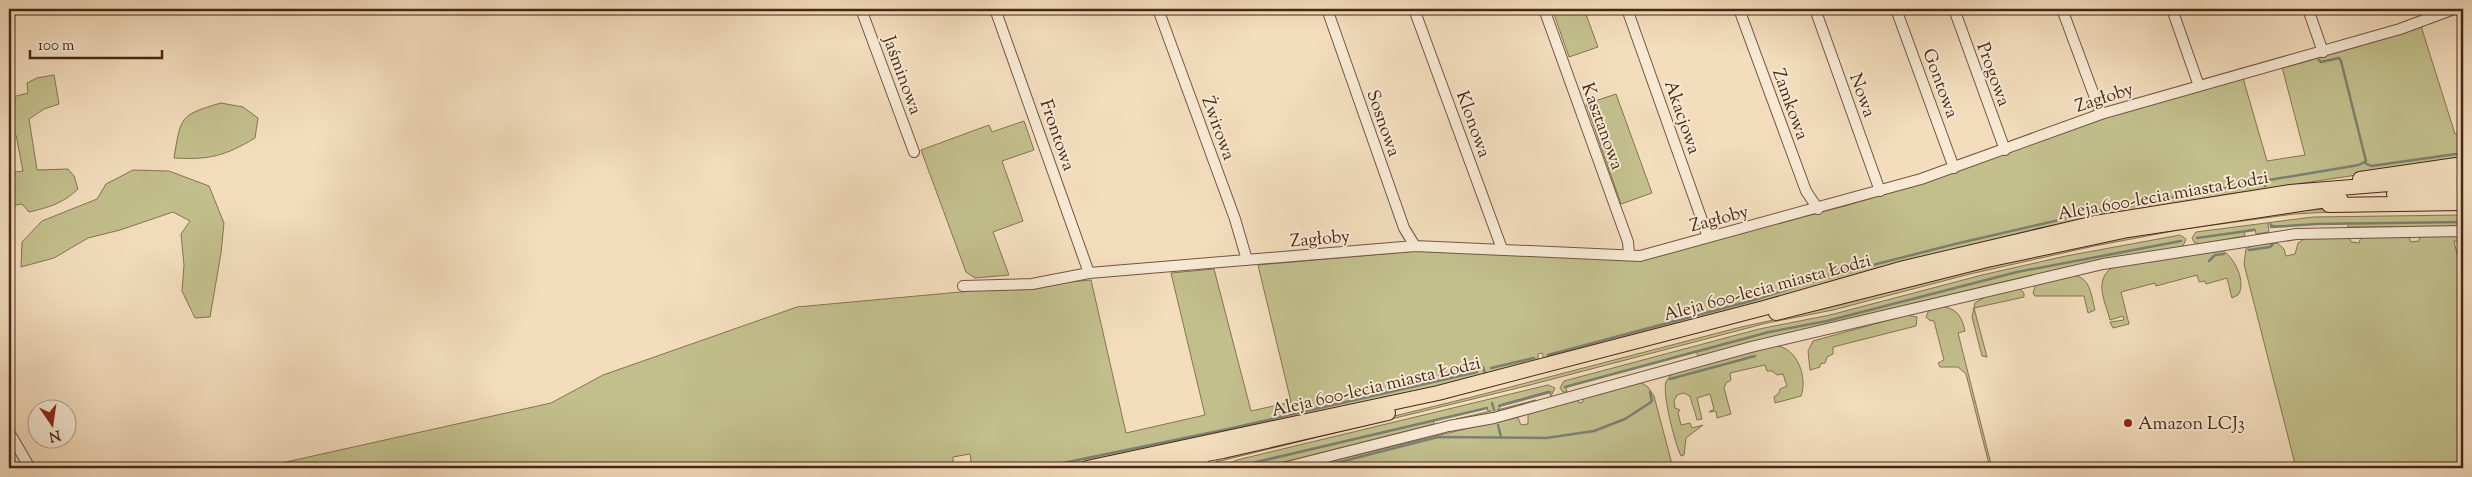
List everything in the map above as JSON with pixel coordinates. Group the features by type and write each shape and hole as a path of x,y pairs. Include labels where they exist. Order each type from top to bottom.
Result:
{"main road":[{"path":"2291,198 2410,171 2463,164"},
{"name":"Aleja 600-lecia miasta Łodzi","path":"1129,468 1202,456 1308,433 1996,258 2291,198 2463,178"},
{"name":"Aleja 600-lecia miasta Łodzi","path":"2291,198 2463,190"},
{"path":"2291,198 2463,203"},
{"name":"Aleja 600-lecia miasta Łodzi","path":"1087,468 1202,456"}],"street":[{"name":"Jaśminowa","path":"861,9 914,152"},
{"name":"Frontowa","path":"995,9 1088,273"},
{"name":"Żwirowa","path":"1158,9 1235,218 1247,260"},
{"name":"Sosnowa","path":"1326,9 1404,228 1415,246"},
{"name":"Klonowa","path":"1414,9 1502,250"},
{"name":"Kasztanowa","path":"1544,9 1624,233 1629,255"},
{"name":"Akacjowa","path":"1627,9 1708,237"},
{"name":"Zamkowa","path":"1739,9 1806,191 1818,209"},
{"name":"Nowa","path":"1815,9 1880,191"},
{"name":"Gontowa","path":"1896,9 1954,168"},
{"name":"Progowa","path":"1954,9 2005,150"},
{"path":"2062,9 2101,114"},
{"path":"2172,9 2199,86"},
{"path":"2308,9 2323,52"},
{"name":"Zagłoby","path":"963,286 1032,284 1088,273 1415,246 1629,255 1649,254 1880,191 1954,168 2101,114 2323,52 2400,29 2454,9"},
{"path":"1283,468 1449,426 1494,418 1751,347 2103,264 2296,234 2463,231"},
{"path":"9,432 30,468"}],"shaded area":[{"path":"1568,9 1584,9 1598,47 1569,57 1554,14"},
{"path":"2421,26 2455,134 2463,133 2463,159 2217,196 2039,228 1902,262 1822,284 1767,303 1544,360 1542,353 1538,354 1538,364 1070,468 972,468 970,454 953,457 953,468 259,468 551,403 603,375 797,307 1091,280 1126,433 1205,415 1171,273 1214,269 1251,411 1291,402 1258,265 1417,251 1632,259 1845,206 1937,178 2138,107 2243,78 2267,161 2305,155 2282,67"},
{"path":"54,75 59,104 44,109 29,119 37,170 68,169 74,176 78,189 67,198 55,204 29,212 22,204 9,206 9,173 23,171 16,135 9,134 9,95 12,97 28,93 27,83 37,78"},
{"path":"1616,94 1652,193 1621,204 1586,104"},
{"path":"221,103 243,107 258,118 255,138 235,149 216,156 174,158 178,134 184,120 197,111"},
{"path":"1024,121 1034,150 1002,161 1023,221 993,232 1009,275 975,278 966,272 921,150 989,125 992,132"},
{"path":"133,170 169,171 209,186 224,223 210,317 195,318 182,291 184,265 181,234 190,221 173,212 120,230 88,238 54,258 21,267 22,242 42,221 97,199 106,184"},
{"path":"2463,207 2463,210 2294,214 2184,229 2094,246 1970,274 1833,310 1767,323 1526,386 1216,462 1220,456 1301,439 1472,397 1737,328 1827,308 1994,265 2141,234 2305,210"},
{"path":"2463,215 2463,226 2348,227 2348,223 2272,226 2272,224 2268,224 2269,232 2256,234 2255,229 2244,231 2245,236 2199,244 2194,242 2192,238 2196,232 2313,217"},
{"path":"2180,235 2186,239 2183,246 2069,267 1698,356 1696,351 1566,387 1567,392 1563,392 1560,388 1564,381 1759,329 1830,315 1982,275 2066,256"},
{"path":"2420,236 2463,236 2463,241 2454,241 2463,280 2463,468 2296,468 2244,264 2246,249 2253,245 2277,243 2284,249 2286,256 2295,254 2298,243 2306,238 2349,237 2351,242 2359,243 2361,237 2409,237 2411,242 2419,241"},
{"path":"2221,250 2230,257 2238,270 2241,284 2238,295 2232,298 2227,278 2206,284 2205,281 2199,282 2197,275 2156,286 2155,283 2121,292 2129,324 2113,328 2110,322 2124,320 2123,316 2110,320 2103,298 2102,284 2103,278 2113,267"},
{"path":"2072,275 2078,276 2087,283 2095,310 2088,313 2084,296 2035,296 2033,293 2036,284"},
{"path":"2019,288 2024,293 2024,297 1974,308 1987,357 1982,356 1972,317 1975,303 1985,297"},
{"path":"1944,307 1956,312 1964,326 1965,331 1958,333 1992,468 1990,468 1966,374 1958,367 1940,367 1938,363 1944,360 1934,321 1926,317 1929,310"},
{"path":"1907,315 1917,317 1916,326 1833,347 1833,354 1827,357 1825,363 1820,364 1820,367 1810,370 1808,351 1813,341"},
{"path":"1775,346 1783,347 1789,351 1799,364 1803,381 1801,396 1775,403 1774,397 1779,393 1780,389 1787,386 1783,374 1777,375 1772,371 1767,371 1765,365 1730,373 1731,380 1726,383 1724,388 1731,414 1717,418 1716,411 1709,412 1714,409 1710,394 1697,398 1702,419 1697,420 1690,396 1684,393 1677,395 1674,401 1675,408 1680,410 1678,413 1681,425 1690,423 1692,428 1703,425 1686,438 1684,455 1681,456 1667,408 1665,388 1669,377 1678,371"},
{"path":"1640,382 1648,387 1654,396 1673,468 1303,468 1515,417 1518,418 1521,425 1528,424 1528,413 1577,399 1579,403 1583,402 1583,398"},
{"path":"1548,385 1555,388 1551,396 1549,391 1499,405 1500,408 1497,410 1536,400 1490,414 1456,419 1491,411 1488,411 1487,408 1433,420 1434,424 1261,468 1217,468 1237,460"}],"waterway":[{"path":"2265,186 2269,180 2359,165 2366,161 2341,61 2339,58 2321,62 2319,60"},
{"path":"2365,163 2371,166 2463,153"},
{"path":"1548,355 1754,300 1826,277 1955,244 2098,211 2249,184"},
{"path":"2271,225 2271,227 2317,224 2463,222"},
{"path":"2197,238 2254,230"},
{"path":"1565,387 1769,332 1827,321 2017,272 2181,241"},
{"path":"2249,250 2270,247 2273,244"},
{"path":"2209,261 2215,255 2224,254"},
{"path":"1670,379 1755,356"},
{"path":"1491,368 1534,358"},
{"path":"1483,367 1485,373"},
{"path":"1039,468 1228,429 1477,372"},
{"path":"1499,406 1550,392"},
{"path":"1316,468 1438,437 1546,438 1594,431 1625,419 1648,404 1652,401 1650,392"},
{"path":"1492,403 1494,410"},
{"path":"1231,468 1487,408"},
{"path":"1498,425 1501,437"}],"place":[{"name":"Amazon LCJ3","path":"2128,423"}]}
